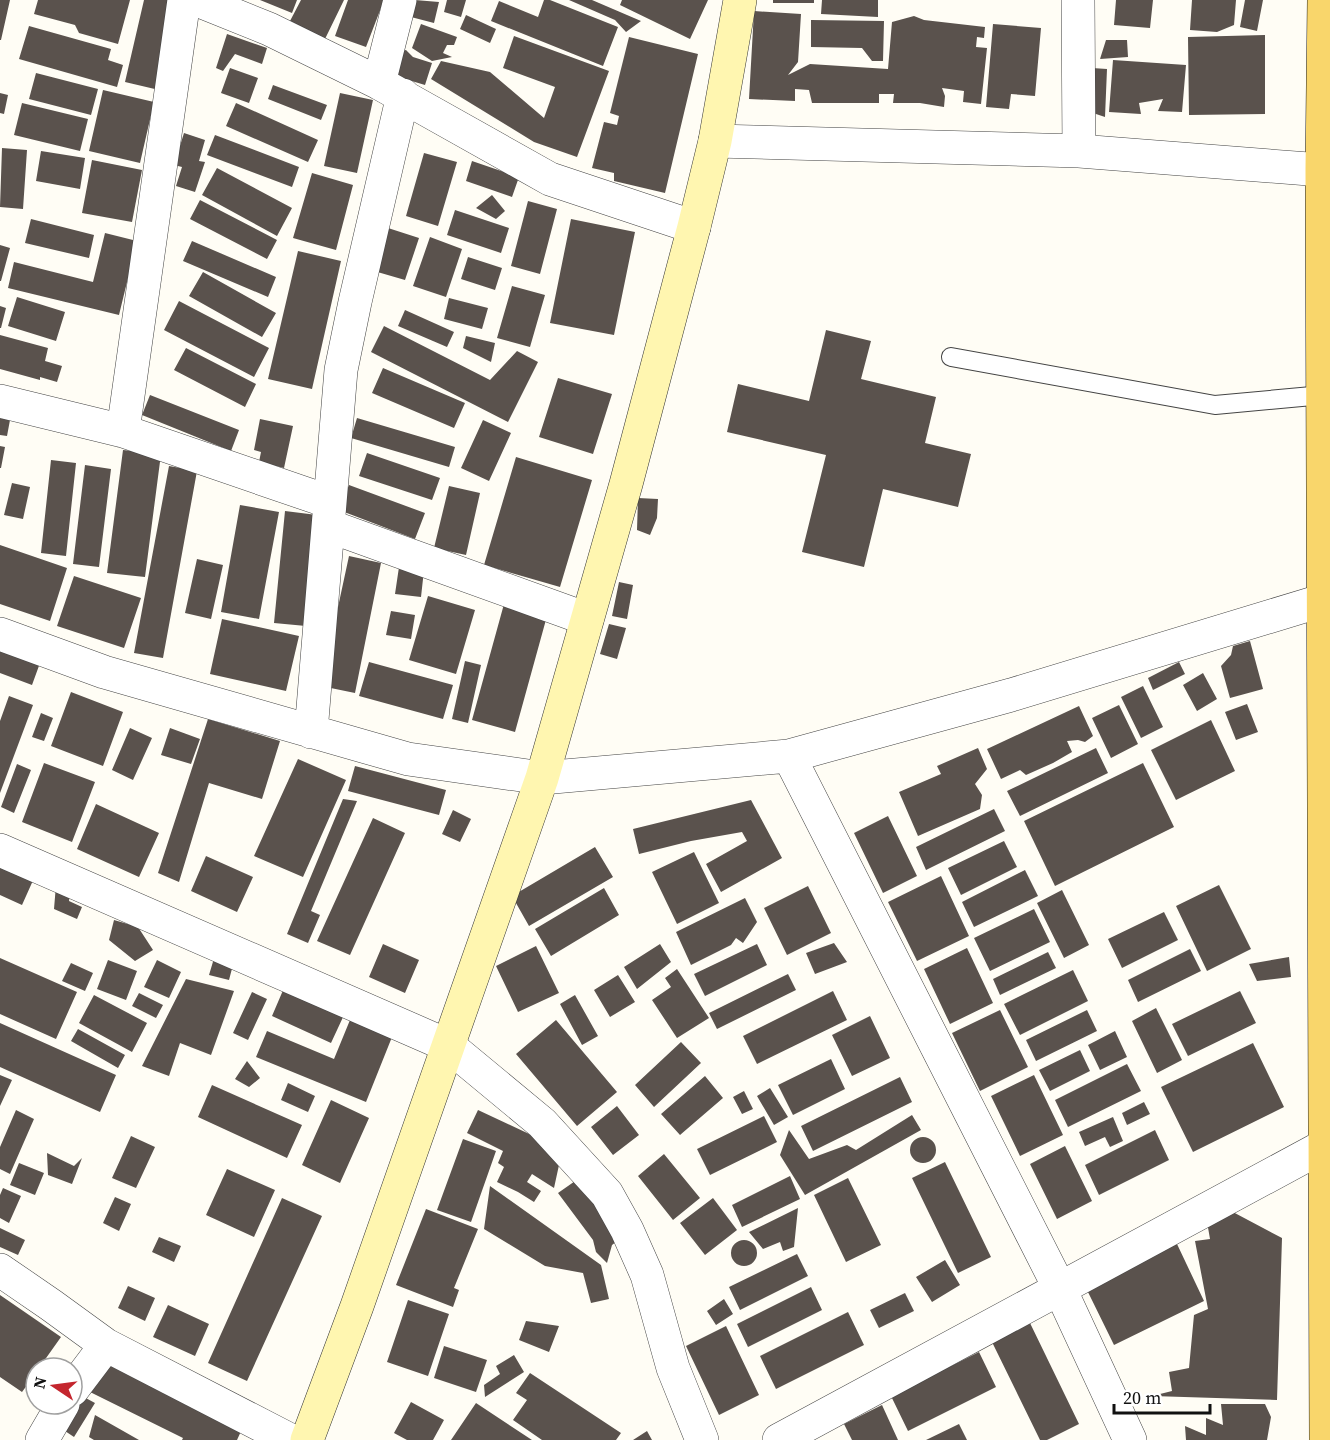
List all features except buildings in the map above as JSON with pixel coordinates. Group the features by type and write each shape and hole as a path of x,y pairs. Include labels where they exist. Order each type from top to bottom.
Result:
{"main road":[{"path":"1324,0 1322,170 1326,1440"}],"street":[{"path":"123,430 184,0"},
{"path":"196,0 269,29 391,89 550,178 694,227"},
{"path":"311,732 341,370 355,303 391,89 400,0"},
{"path":"308,1440 542,778 626,484 694,227 715,141 740,0"},
{"path":"1078,0 1079,151"},
{"path":"715,141 1079,151 1322,170"},
{"path":"0,401 123,430 588,619"},
{"path":"0,634 104,672 408,759 542,778 789,756 1011,695 1324,600"},
{"path":"789,756 1060,1289 1130,1440"},
{"path":"0,849 448,1046 542,1123 607,1194 627,1230 647,1275 673,1368 702,1440"},
{"path":"779,1440 1324,1146"},
{"path":"0,1270 106,1346 290,1440"},
{"path":"84,1374 106,1346"},
{"path":"42,1440 56,1416"}],"lane":[{"path":"951,357 1215,405 1323,395"}]}
